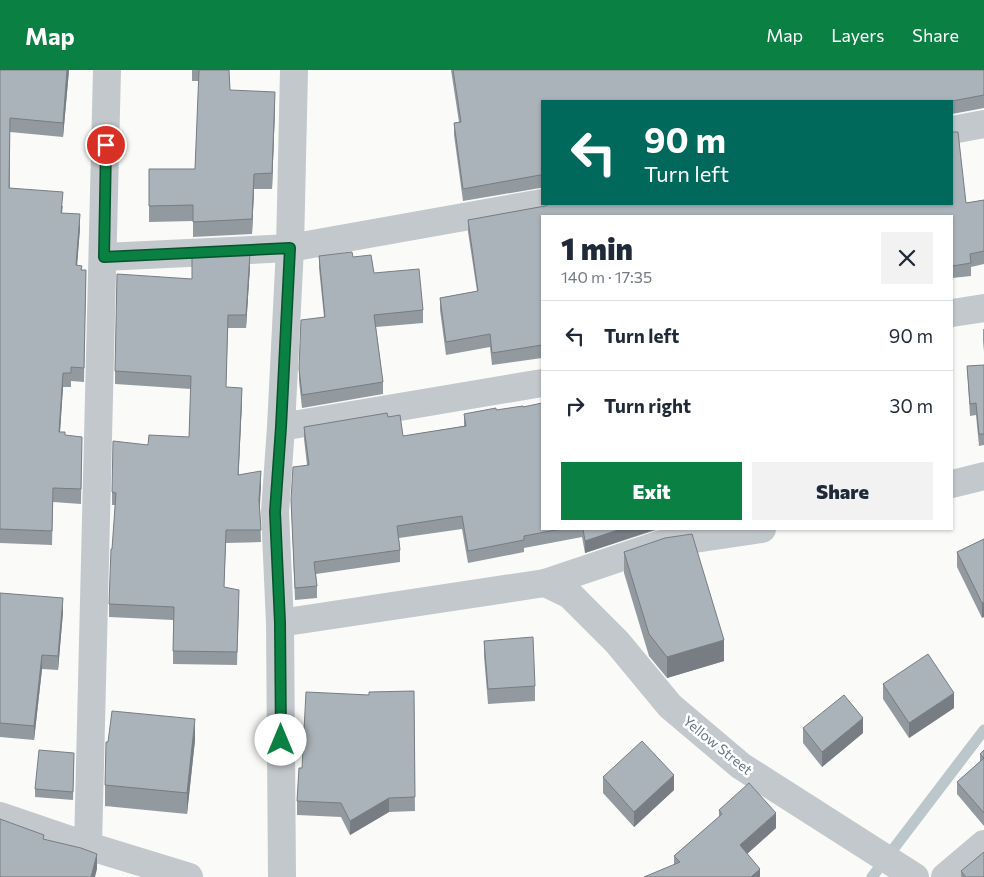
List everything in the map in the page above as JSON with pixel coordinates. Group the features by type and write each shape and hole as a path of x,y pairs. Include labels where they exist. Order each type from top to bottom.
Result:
{"street":[{"path":"88,846 104,257 107,70"},
{"path":"282,877 280,623 275,512 290,248 294,70"},
{"path":"953,130 984,124"},
{"path":"104,257 290,248 541,203"},
{"path":"953,313 984,308"},
{"path":"281,427 541,383"},
{"path":"953,484 984,476"},
{"path":"280,623 545,583 661,544 755,530"},
{"name":"Yellow Street","path":"545,583 570,595 617,642 670,706 741,766 915,877"},
{"path":"0,816 88,846 189,877"},
{"path":"945,877 984,844"}],"building":[{"path":"0,70 67,70 63,123 10,118 9,188 63,192 61,213 80,214 76,265 82,266 81,270 86,270 84,368 71,367 71,373 63,373 59,432 65,432 65,435 82,437 81,489 53,488 52,531 0,529"},
{"path":"199,70 229,70 230,90 275,92 272,173 254,174 252,219 193,222 193,205 149,206 149,169 195,169"},
{"path":"453,70 984,70 984,95 953,101 541,100 541,175 463,189 454,123 461,122"},
{"path":"953,132 958,132 966,203 984,200 984,251 970,254 971,263 953,266 953,215 541,215 541,345 492,353 490,334 446,342 440,298 478,291 468,220 545,206 953,205"},
{"path":"352,252 353,257 371,255 374,273 419,269 423,310 374,315 383,382 302,395 299,369 301,320 325,317 319,256"},
{"path":"250,253 246,315 228,315 226,387 242,388 238,475 261,471 259,500 261,530 226,530 224,587 239,590 237,652 173,651 174,607 109,604 116,493 112,492 113,441 148,445 149,435 189,437 191,376 115,371 117,274 192,279 192,256"},
{"path":"984,365 984,434 979,434 976,403 970,404 967,366"},
{"path":"541,403 541,530 556,530 524,536 524,540 468,551 462,516 397,526 400,550 314,562 317,586 295,588 291,500 293,467 309,465 304,427 387,413 388,417 400,415 403,436 466,426 464,414 496,408 496,410"},
{"path":"583,530 618,530 585,541"},
{"path":"692,534 724,640 667,657 649,634 624,552 665,538"},
{"path":"984,539 984,602 982,603 957,552"},
{"path":"0,593 63,598 58,656 42,655 34,726 0,723"},
{"path":"533,637 535,686 488,689 484,641"},
{"path":"928,654 954,693 909,723 883,684"},
{"path":"414,691 415,797 389,798 350,821 341,803 297,801 299,768 302,768 306,692 369,695 369,692"},
{"path":"844,695 863,718 822,752 803,728"},
{"path":"112,711 195,719 187,793 105,785 106,742 108,742"},
{"path":"642,741 674,775 634,812 603,777"},
{"path":"39,750 74,753 73,792 35,789"},
{"path":"984,750 984,758 980,754"},
{"path":"984,758 984,813 957,782"},
{"path":"749,783 776,813 740,845 760,869 751,877 644,877 680,862 674,856 722,814 719,810"},
{"path":"0,819 44,835 43,839 97,854 91,877 0,877"},
{"path":"984,852 984,877 966,877 961,871"}],"waterway":[{"path":"872,877 984,730"}],"route":[{"path":"106,145 104,257 290,248 275,512 280,623 281,740"}]}
